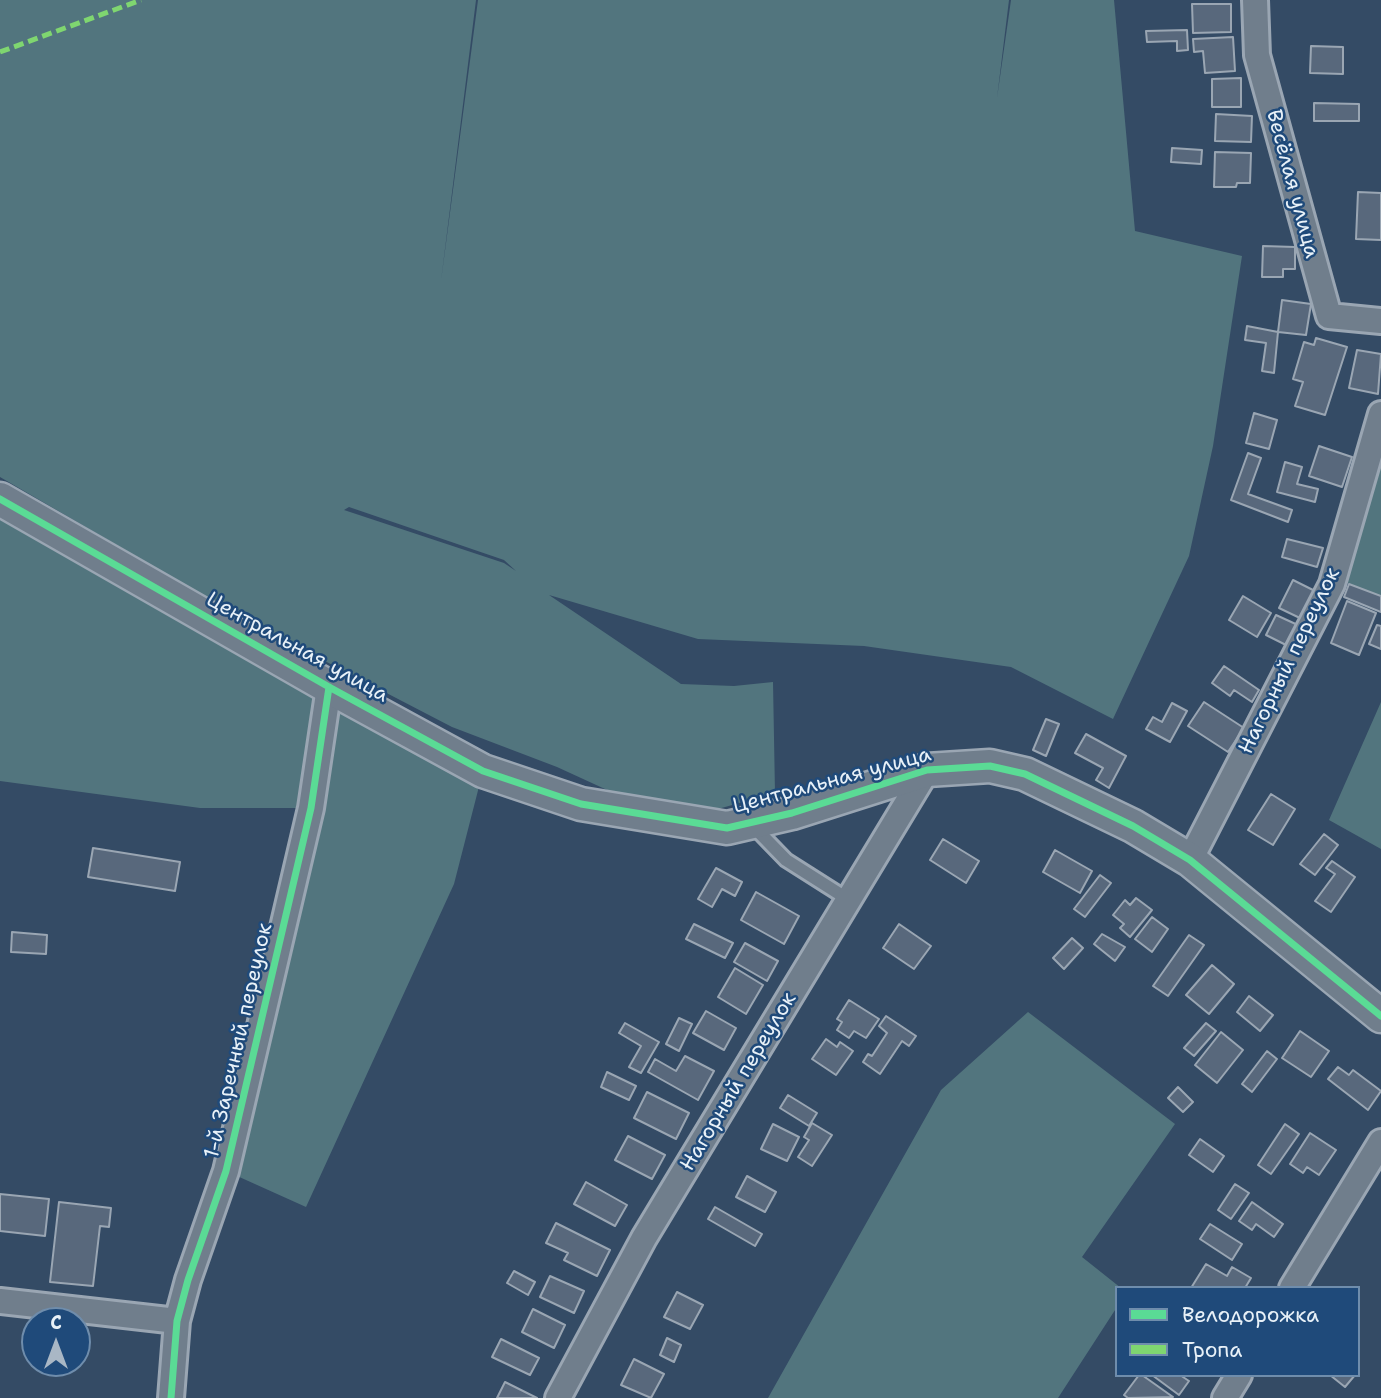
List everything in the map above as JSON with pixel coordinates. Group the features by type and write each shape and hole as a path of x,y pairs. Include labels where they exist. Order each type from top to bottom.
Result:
{"street":[{"name":"Весёлая улица","path":"1255,0 1257,55 1329,316 1381,321"},
{"name":"Нагорный переулок","path":"1190,860 1332,584 1381,414"},
{"name":"Центральная улица","path":"0,499 328,687 483,771 582,804 653,818 727,828 751,825 928,770 969,765 1009,768 1133,826 1190,860 1381,1016"},
{"name":"1-й Заречный переулок","path":"171,1398 177,1321 188,1280 226,1171 312,808 328,687"},
{"name":"Нагорный переулок","path":"558,1398 644,1238 928,770"},
{"path":"1293,1286 1381,1142"},
{"path":"0,1301 177,1321"},
{"path":"1225,1398 1238,1377"}],"lane":[{"path":"751,825 786,860 849,900"}],"green space":[{"path":"0,0 476,0 441,281 478,0 1009,0 997,98 1011,0 1114,0 1135,231 1242,256 1213,446 1189,556 1113,719 1011,667 864,646 698,639 549,595 681,684 734,686 773,682 775,793 718,809 618,795 557,767 452,727 242,618 0,477","holes":["349,507 504,560 516,571 504,563 344,510"]},
{"path":"1381,449 1381,596 1349,584 1337,568"},
{"path":"0,499 483,771 454,884 306,1207 226,1171 311,808 200,808 0,781"},
{"path":"1381,702 1381,849 1329,820"},
{"path":"1028,1012 1175,1124 1082,1257 1118,1286 1115,1286 1115,1310 1058,1398 768,1398 941,1090"}],"building":[{"path":"1192,4 1231,4 1231,32 1193,33"},
{"path":"1187,30 1188,50 1177,51 1177,41 1147,42 1146,31"},
{"path":"1233,37 1235,71 1205,73 1203,51 1194,52 1193,39"},
{"path":"1311,46 1343,47 1343,74 1310,73"},
{"path":"1241,78 1241,107 1212,107 1212,79"},
{"path":"1314,103 1359,104 1359,121 1314,121"},
{"path":"1216,114 1252,116 1251,142 1215,141"},
{"path":"1172,148 1202,150 1201,164 1171,162"},
{"path":"1215,152 1251,153 1250,183 1237,183 1236,187 1214,187"},
{"path":"1358,192 1381,193 1381,240 1356,239"},
{"path":"1263,246 1295,247 1295,269 1283,269 1283,277 1262,277"},
{"path":"1282,300 1311,304 1306,335 1278,332"},
{"path":"1247,326 1278,332 1274,373 1262,371 1266,343 1245,340"},
{"path":"1316,338 1347,347 1325,415 1295,406 1303,382 1293,379 1304,342 1314,345"},
{"path":"1357,350 1381,354 1378,394 1349,388"},
{"path":"1254,413 1277,420 1269,449 1246,443"},
{"path":"1319,446 1352,457 1342,487 1309,476"},
{"path":"1248,453 1261,458 1248,494 1292,510 1288,522 1231,500"},
{"path":"1285,462 1302,467 1297,484 1318,489 1315,502 1277,492"},
{"path":"1287,539 1323,548 1317,567 1282,557"},
{"path":"1293,580 1317,592 1304,620 1279,608"},
{"path":"1349,584 1381,596 1381,612 1344,597"},
{"path":"1243,596 1271,613 1257,637 1229,620"},
{"path":"1347,601 1376,613 1359,655 1331,643"},
{"path":"1276,615 1300,626 1290,647 1266,635"},
{"path":"1377,625 1381,626 1381,649 1369,644"},
{"path":"1224,666 1259,690 1252,702 1234,690 1230,696 1212,683"},
{"path":"1204,702 1244,728 1228,752 1188,726"},
{"path":"1172,703 1187,711 1170,742 1146,729 1153,717 1162,722"},
{"path":"1046,719 1059,724 1046,756 1033,750"},
{"path":"1086,734 1126,756 1109,788 1096,780 1103,768 1075,753"},
{"path":"1271,794 1295,809 1273,845 1248,830"},
{"path":"1324,834 1338,845 1315,875 1300,864"},
{"path":"943,839 979,861 966,883 930,860"},
{"path":"93,848 180,862 175,891 88,877"},
{"path":"1055,850 1092,871 1080,893 1043,872"},
{"path":"1332,861 1355,877 1331,912 1315,901 1335,874 1326,868"},
{"path":"716,868 742,882 735,896 722,889 712,907 698,899"},
{"path":"1100,875 1111,883 1085,917 1074,909"},
{"path":"756,892 799,916 784,944 741,920"},
{"path":"1136,898 1152,910 1130,937 1120,928 1124,924 1113,915 1125,900 1130,905"},
{"path":"1152,917 1168,929 1152,952 1135,939"},
{"path":"694,924 733,943 725,958 686,939"},
{"path":"899,924 931,946 914,969 883,948"},
{"path":"12,932 47,935 46,954 11,952"},
{"path":"1102,934 1125,947 1115,961 1094,944"},
{"path":"1189,935 1204,945 1168,996 1153,986"},
{"path":"1072,938 1083,948 1064,969 1053,958"},
{"path":"745,943 778,961 767,981 734,962"},
{"path":"1212,965 1234,984 1209,1014 1186,995"},
{"path":"735,968 763,985 746,1014 718,997"},
{"path":"1249,996 1273,1015 1260,1031 1237,1012"},
{"path":"849,1000 879,1019 866,1038 854,1031 849,1038 837,1030 842,1022 837,1019"},
{"path":"706,1011 736,1028 724,1050 693,1033"},
{"path":"886,1016 916,1036 909,1046 902,1041 880,1074 863,1062 868,1054 872,1056 887,1033 879,1026"},
{"path":"679,1018 692,1024 679,1051 666,1044"},
{"path":"625,1023 659,1042 641,1073 629,1067 641,1046 619,1033"},
{"path":"1206,1023 1216,1031 1194,1056 1184,1048"},
{"path":"1300,1031 1329,1051 1311,1077 1282,1058"},
{"path":"1221,1032 1243,1050 1217,1083 1195,1065"},
{"path":"826,1039 837,1047 840,1042 853,1051 836,1075 812,1059"},
{"path":"1267,1051 1277,1059 1252,1092 1242,1084"},
{"path":"685,1056 714,1071 698,1100 648,1072 655,1059 676,1071"},
{"path":"1338,1067 1349,1075 1353,1070 1381,1091 1368,1110 1328,1079"},
{"path":"607,1072 636,1086 629,1100 601,1087"},
{"path":"1178,1087 1193,1102 1183,1112 1168,1098"},
{"path":"647,1092 689,1113 676,1139 634,1118"},
{"path":"788,1095 817,1113 809,1126 780,1108"},
{"path":"812,1123 832,1135 812,1166 798,1157 809,1140 804,1137"},
{"path":"773,1124 799,1137 787,1161 761,1149"},
{"path":"1285,1124 1299,1134 1271,1174 1258,1165"},
{"path":"1310,1133 1336,1150 1319,1175 1307,1167 1303,1173 1290,1164"},
{"path":"628,1136 665,1155 652,1179 615,1160"},
{"path":"1200,1139 1224,1156 1213,1172 1189,1155"},
{"path":"747,1176 776,1192 765,1212 736,1197"},
{"path":"586,1182 627,1205 615,1226 574,1204"},
{"path":"1235,1184 1249,1193 1231,1219 1218,1210"},
{"path":"0,1194 49,1199 45,1236 0,1231"},
{"path":"59,1202 111,1208 109,1227 100,1226 93,1286 50,1282"},
{"path":"1252,1202 1283,1224 1274,1237 1256,1224 1252,1230 1239,1221"},
{"path":"715,1207 762,1234 755,1246 708,1219"},
{"path":"556,1223 610,1250 597,1276 564,1260 568,1253 546,1243"},
{"path":"1210,1224 1242,1244 1232,1260 1200,1239"},
{"path":"1206,1264 1227,1276 1232,1267 1251,1278 1246,1286 1192,1286"},
{"path":"514,1271 535,1282 528,1295 507,1283"},
{"path":"550,1276 584,1291 574,1313 540,1297"},
{"path":"677,1292 703,1305 690,1329 664,1317"},
{"path":"533,1309 565,1325 554,1348 522,1332"},
{"path":"667,1338 681,1345 674,1362 660,1355"},
{"path":"501,1339 539,1358 530,1375 492,1357"},
{"path":"634,1359 664,1374 651,1398 621,1385"},
{"path":"1138,1377 1145,1377 1173,1397 1128,1398 1124,1395"},
{"path":"1155,1377 1183,1377 1189,1381 1179,1395"},
{"path":"1332,1377 1353,1377 1345,1387"},
{"path":"505,1382 537,1398 497,1398"}],"marked path":[{"path":"0,52 141,0"}],"cycle path":[{"path":"0,499 329,687 483,771 581,804 727,828 792,813 927,770 990,766 1025,774 1133,826 1190,860 1381,1016"},
{"path":"171,1398 177,1321 188,1280 226,1171 311,808 329,687"}]}
